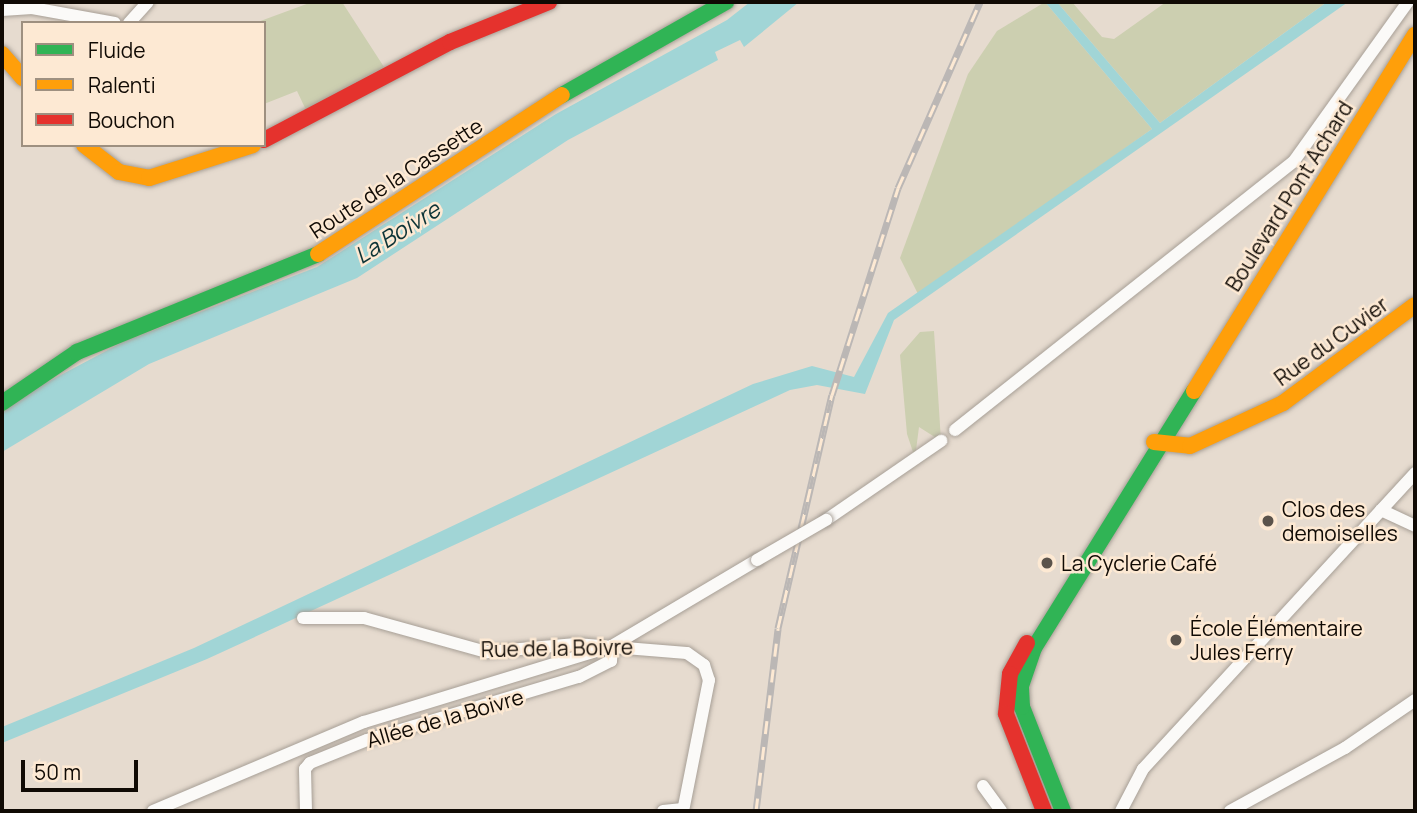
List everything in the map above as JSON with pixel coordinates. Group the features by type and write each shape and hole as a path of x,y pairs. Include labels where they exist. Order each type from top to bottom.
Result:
{"street":[{"path":"131,21 148,2"},
{"path":"266,139 450,42 549,2"},
{"name":"Route de la Cassette","path":"2,402 77,352 334,248 566,92 726,2"},
{"path":"955,430 1294,161 1408,2"},
{"path":"2,10 52,6 108,21"},
{"name":"Boulevard Pont Achard","path":"1044,811 1007,725 1006,690 1018,656 1063,596 1415,35"},
{"path":"2,54 21,76"},
{"path":"87,147 118,172 149,178 247,147"},
{"name":"Rue du Cuvier","path":"1158,444 1189,446 1283,403 1415,304"},
{"path":"153,811 364,722 612,646 826,520 941,441"},
{"path":"1121,811 1143,769 1415,473"},
{"path":"1381,510 1415,526"},
{"name":"Boulevard Pont Achard","path":"1063,596 1021,686 1026,726 1063,811"},
{"name":"Rue de la Boivre","path":"303,618 364,618 488,652 612,646 675,650 704,665 709,680 683,810"},
{"name":"Allée de la Boivre","path":"306,811 305,769 310,763 367,740 579,677 611,661 612,646"},
{"path":"1230,811 1345,748 1415,700"},
{"path":"983,786 1001,811"},
{"path":"663,811 683,810"}],"green space":[{"path":"312,2 342,2 384,67 306,110 297,91 266,103 266,21 260,21"},
{"path":"1045,2 1152,129 919,296 900,258 968,74 997,31"},
{"path":"1057,2 1072,2 1102,37 1114,39 1166,2 1327,2 1160,123"},
{"path":"934,331 941,441 919,427 915,458 907,434 900,355 920,332"}],"water":[{"name":"La Boivre","path":"750,2 799,2 744,47 740,40 715,52 718,60 568,140 357,278 149,364 2,452 2,413 40,386 123,342 317,267 556,114 727,20"},
{"path":"1045,2 1057,2 1160,123 1327,2 1348,2 894,320 865,394 817,385 790,390 207,659 2,743 2,727 194,648 753,384 812,366 854,377 888,313 1152,129"}],"railway":[{"path":"756,811 778,628 832,395 898,188 980,2"}],"traffic: fast":[{"path":"562,95 726,2"},
{"path":"2,403 77,352 318,254"},
{"path":"1063,811 1022,707 1021,686 1034,648 1194,391"}],"traffic: slow":[{"path":"1194,391 1415,35"},
{"path":"2,54 21,76"},
{"path":"318,254 562,95"},
{"path":"87,147 119,172 149,178 247,147"},
{"path":"1154,442 1190,446 1283,403 1415,305"}],"traffic: jam":[{"path":"266,139 450,42 549,2"},
{"path":"1027,643 1010,674 1006,714 1044,811"}],"place":[{"name":"Clos des demoiselles","path":"1268,521"},
{"name":"La Cyclerie Café","path":"1047,563"},
{"name":"École Élémentaire Jules Ferry","path":"1176,640"}]}
